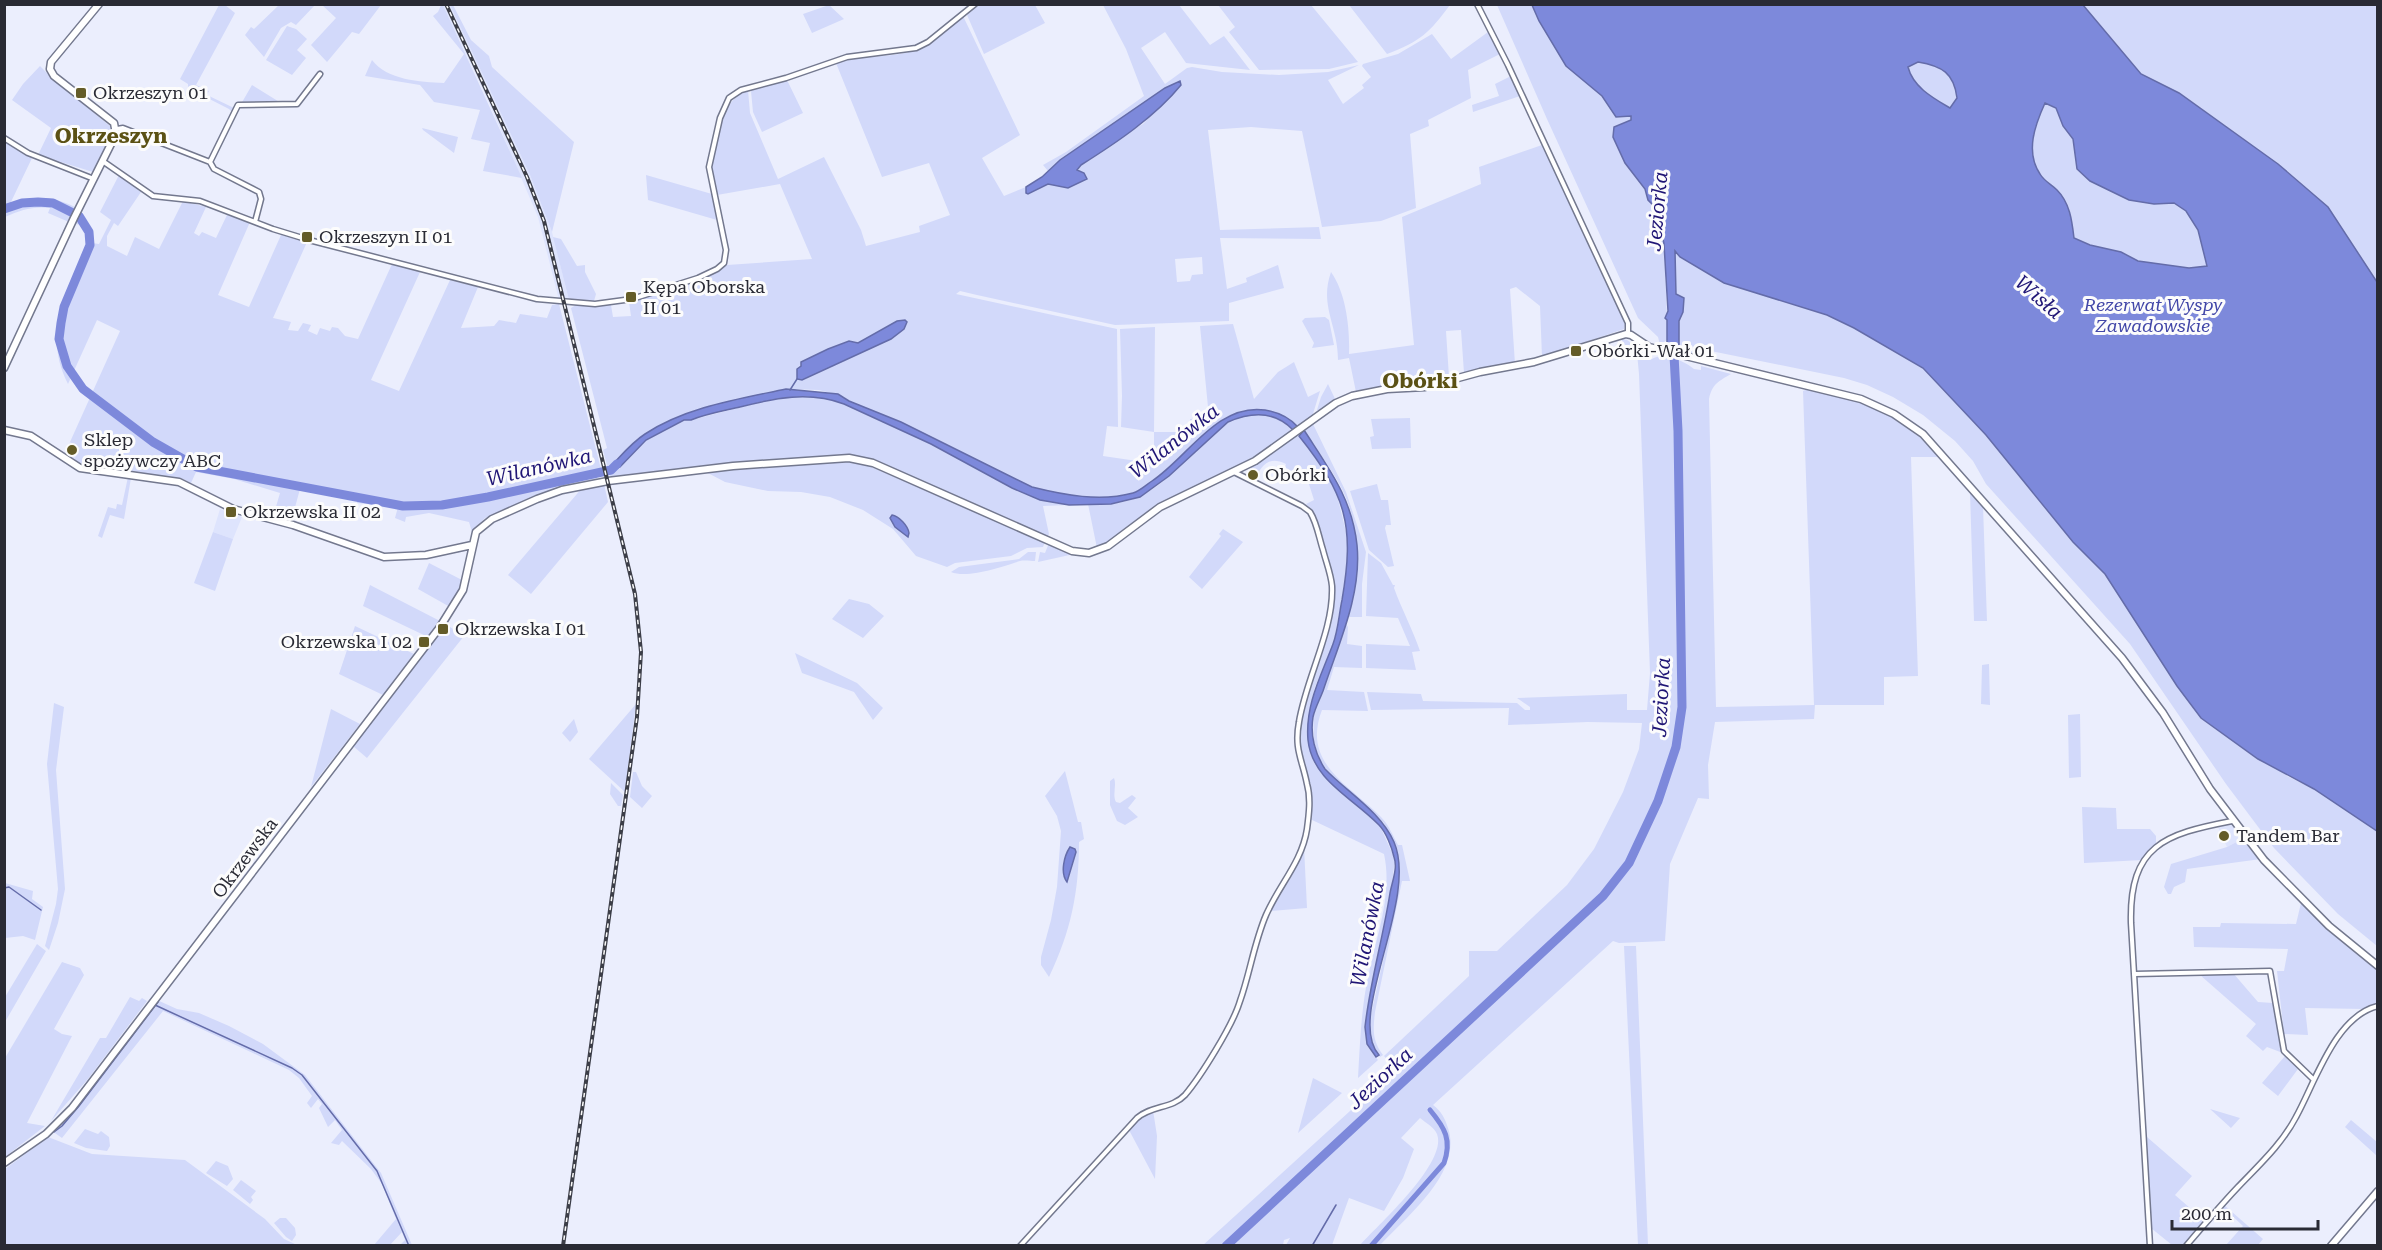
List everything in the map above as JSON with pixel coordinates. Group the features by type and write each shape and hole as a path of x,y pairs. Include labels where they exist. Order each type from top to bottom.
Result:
{"street":[{"path":"4,369 76,214 114,142 117,129 114,123 54,76 50,69 51,62 99,4"},
{"path":"104,162 148,194 200,201 309,240 537,299 595,304 632,299 698,278 724,263 726,250 709,167 720,118 729,98 741,90 786,78 847,57 916,48 928,42 975,4"},
{"path":"1477,4 1628,322 1628,334"},
{"path":"210,162 238,105 297,104 320,74"},
{"path":"117,129 123,129 210,162 214,169 260,194 261,200 255,222"},
{"path":"4,138 28,153 94,179"},
{"path":"4,430 31,436 80,468 179,482 233,509 292,525 384,557 426,555 472,545 476,532 488,521 562,490 615,480 734,466 849,458 873,463 1072,551 1089,553 1108,546 1175,498 1255,461 1336,404 1352,396 1377,390 1425,387 1480,372 1534,362 1628,334 1643,345 1658,350 1861,399 1894,414 1923,434 2115,649 2163,713 2210,789 2264,860 2329,926 2378,966"},
{"path":"1020,1245 1137,1118 1152,1108 1176,1102 1193,1083 1237,1010 1267,912 1296,863 1305,838 1310,800 1297,749 1297,734 1305,695 1327,622 1332,595 1330,576 1310,512 1234,472"},
{"name":"Okrzewska","path":"4,1163 46,1134 72,1108 440,627 463,590 472,545"},
{"path":"2150,1245 2131,894 2134,880 2141,866 2157,847 2178,833 2232,820"},
{"path":"2135,974 2271,970 2284,1051 2313,1079"},
{"path":"2186,1245 2274,1149 2296,1118 2313,1079 2351,1021 2366,1010 2378,1006"},
{"path":"2331,1245 2378,1191"}],"shaded area":[{"path":"443,5 450,5 530,175 552,232 569,300 559,300 538,217 486,96"},
{"path":"70,442 80,448 74,460 64,453"},
{"path":"220,509 242,517 233,539 213,532"},
{"path":"2231,822 2242,839 2227,847 2217,825"}],"green space":[{"path":"980,4 1035,5 1045,23 984,54 967,15"},
{"path":"219,5 225,5 235,13 196,85 209,91 207,95 234,108 232,112 188,88 188,84 180,79"},
{"path":"279,5 315,5 296,25 291,22 281,28 264,57 245,35 251,27 254,29"},
{"path":"322,5 381,5 359,34 352,32 327,62 311,45 336,18"},
{"path":"443,5 522,178 483,171 490,143 471,139 480,110 434,102 420,85 365,76 372,60 378,67 395,76 415,81 444,83 464,54 433,16"},
{"path":"450,5 453,5 471,40 489,56 492,67 574,142 552,232 530,175"},
{"path":"829,5 844,19 812,33 803,14"},
{"path":"1103,5 1179,5 1210,45 1224,36 1250,70 1186,63 1165,32 1141,48 1165,84 1187,68 1192,67 1222,72 1279,75 1328,72 1359,65 1328,80 1343,104 1364,88 1362,85 1371,77 1362,66 1363,64 1398,54 1432,34 1451,59 1488,32 1500,54 1468,70 1471,98 1428,120 1429,126 1410,134 1416,208 1381,221 1322,227 1302,131 1251,127 1208,130 1220,230 1319,227 1321,239 1220,238 1227,289 1247,282 1246,278 1278,265 1284,288 1229,303 1229,321 1115,325 960,291 956,294 1117,329 1118,427 1107,426 1103,456 1137,461 1154,457 1154,432 1191,432 1190,419 1209,417 1200,326 1233,324 1254,399 1278,372 1294,362 1308,397 1320,391 1312,417 1298,427 1291,420 1265,410 1246,410 1229,416 1213,427 1153,481 1137,491 1112,498 1085,498 1032,487 901,422 844,397 819,390 785,389 693,411 644,435 608,469 603,450 607,448 571,308 576,305 611,305 613,317 631,316 629,302 688,283 727,265 812,259 780,184 717,195 711,162 714,143 726,110 740,94 748,90 750,113 778,179 824,157 861,230 866,246 920,232 919,226 950,215 929,163 882,177 836,63 856,58 896,55 923,48 941,36 963,16 1020,135 982,158 1004,196 1026,187 1026,193 1029,194 1048,184 1068,188 1081,165 1143,124 1170,96 1165,88 1060,160 1048,171 1043,165 1066,152 1144,96 1126,49","holes":["1202,257 1203,274 1192,275 1190,281 1177,282 1175,259","900,332 891,339 801,380 797,369 804,361 828,349 849,341 858,343 874,334"]},
{"path":"1218,5 1311,5 1358,62 1329,69 1259,70 1229,32 1235,27"},
{"path":"1349,5 1450,5 1423,35 1408,45 1387,54"},
{"name":"Rezerwat Wyspy Zawadowskie","path":"1497,5 2377,5 2377,946 2338,914 2274,848 2226,784 2130,644 1986,484 1973,461 1955,441 1923,415 1867,385 1844,378 1701,349 1696,349 1693,353 1679,350 1679,321 1683,312 1684,298 1676,294 1675,250 1681,257 1724,283 1827,315 1625,163 1645,189 1648,200 1657,209 1664,244 1668,339 1660,345 1658,337 1638,318","holes":["2193,708 2368,824 2314,789 2287,776"]},
{"path":"287,26 296,29 307,39 297,50 306,58 292,75 266,60"},
{"path":"40,66 110,126 112,134 93,172 38,155 51,128 12,100"},
{"path":"1511,76 1520,96 1473,112 1472,105 1499,96 1495,84"},
{"path":"787,80 803,113 762,132 753,112 751,91"},
{"path":"252,85 281,103 241,104"},
{"path":"422,128 458,137 454,153 423,130"},
{"path":"4,140 32,158 10,204 36,198 58,200 75,207 69,222 48,213 50,208 27,209 5,217"},
{"path":"1542,145 1625,323 1624,329 1542,357 1540,306 1516,287 1510,289 1515,364 1464,373 1461,330 1446,331 1449,377 1418,385 1356,392 1349,358 1338,360 1327,295 1331,272 1344,300 1349,333 1349,354 1414,345 1402,217 1481,184 1479,167"},
{"path":"119,175 141,192 118,226 114,223 107,236 107,246 127,256 135,237 159,249 183,201 206,207 194,233 199,236 202,232 216,238 227,215 250,222 218,295 249,307 281,235 307,242 273,318 291,322 288,330 298,331 303,323 311,325 308,331 317,335 320,328 330,331 332,327 338,328 345,336 358,339 392,264 420,272 371,380 399,391 450,280 478,287 461,328 494,326 499,320 516,323 520,314 547,318 552,305 559,304 602,473 597,475 597,479 559,489 485,518 472,532 469,522 429,513 406,517 405,522 395,518 398,507 357,503 358,499 300,489 291,522 273,517 280,493 234,479 196,472 191,483 183,479 85,466 74,460 80,448 70,442 120,331 97,320 68,384 60,365 57,347 58,330 66,297 86,245 86,235 82,225 75,224 80,212 89,226 92,243 99,244 111,220 100,212"},
{"path":"646,175 712,194 717,220 648,200"},
{"path":"553,237 561,239 577,266 585,265 585,272 596,294 594,301 569,300"},
{"path":"1325,317 1329,320 1334,345 1312,348 1314,343 1302,321 1305,318"},
{"path":"1155,327 1154,432 1121,427 1120,329"},
{"path":"1622,339 1643,351 1644,355 1648,354 1652,359 1668,357 1686,363 1694,369 1701,370 1701,366 1731,374 1714,386 1709,399 1716,707 1814,705 1803,391 1808,389 1861,403 1898,418 1922,437 1939,457 1911,457 1918,676 1884,677 1884,705 1815,705 1814,719 1715,722 1708,765 1709,799 1698,798 1670,864 1665,941 1619,943 1613,941 1433,1105 1446,1121 1448,1128 1450,1144 1448,1161 1430,1192 1380,1245 1360,1245 1410,1192 1432,1160 1438,1146 1436,1132 1420,1118 1401,1138 1414,1149 1403,1178 1384,1211 1349,1198 1332,1245 1286,1245 1290,1238 1284,1240 1283,1245 1202,1246 1396,1069 1384,1056 1469,976 1469,951 1497,951 1567,885 1594,849 1623,792 1639,749 1642,723 1588,722 1508,725 1509,708 1371,710 1367,692 1421,694 1423,701 1517,703 1525,710 1530,710 1530,707 1517,698 1627,694 1627,710 1647,710 1650,673 1639,374 1637,353 1622,346"},
{"path":"1328,384 1336,401 1320,412 1317,410"},
{"path":"792,396 830,399 844,404 931,444 1012,488 1040,500 1069,505 1043,506 1049,534 1047,537 877,462 849,455 705,465 676,471 611,478 609,472 620,467 646,440 684,420"},
{"path":"1260,414 1278,419 1293,430 1245,463 1161,503 1107,544 1097,548 1088,504 1120,503 1150,491 1228,422 1247,415"},
{"path":"1410,418 1411,448 1372,449 1370,437 1374,436 1371,419"},
{"path":"1313,424 1346,492 1366,552 1362,584 1362,617 1347,617 1356,558 1351,513 1337,480 1304,430"},
{"path":"1299,436 1329,477 1336,491 1349,544 1334,642 1315,687 1309,711 1314,763 1322,774 1380,826 1395,859 1389,908 1365,1027 1368,1045 1378,1060 1358,1078 1366,989 1385,900 1384,854 1310,819 1311,788 1299,748 1299,736 1307,693 1322,650 1333,584 1332,575 1316,520 1306,504 1314,500 1308,481 1285,467 1286,464 1274,461 1262,467 1254,481 1250,479 1250,468 1253,465 1293,437"},
{"path":"847,461 862,463 1045,542 1043,547 1027,548 1011,556 955,563 947,567 916,556 893,529 863,510 830,497 801,492 768,491 725,482 706,472"},
{"path":"128,477 131,478 124,519 110,515 102,538 98,536 108,507 116,509 117,504 122,505"},
{"path":"604,484 608,502 531,594 508,575 582,488"},
{"path":"1377,484 1381,500 1388,500 1391,525 1386,525 1385,528 1394,566 1388,567 1369,550 1350,491"},
{"path":"1970,492 1983,506 1987,621 1974,621"},
{"path":"1223,529 1243,542 1202,589 1189,577 1221,536 1219,534"},
{"path":"213,532 233,539 215,591 194,583"},
{"path":"1049,543 1074,554 1038,562 1040,552 1045,553"},
{"path":"1028,552 1036,552 1035,561 1020,561 976,573 951,572 959,567 1019,559"},
{"path":"1368,553 1381,563 1395,585 1394,588 1420,651 1412,652 1416,670 1366,668 1366,644 1410,646 1398,618 1366,616"},
{"path":"429,563 462,580 458,594 450,607 418,589"},
{"path":"370,585 440,621 428,637 363,606"},
{"path":"849,599 869,604 884,616 863,638 832,619"},
{"path":"1346,624 1348,627 1347,644 1362,646 1362,668 1334,667 1327,690 1364,692 1368,711 1322,710 1317,729 1318,745 1323,759 1332,772 1381,817 1398,845 1402,845 1410,881 1402,881 1375,1012 1374,1035 1383,1055 1380,1057 1371,1042 1369,1023 1394,912 1400,872 1384,823 1330,774 1320,761 1314,742 1313,715"},
{"path":"447,625 464,636 367,758 353,746"},
{"path":"355,626 414,654 383,695 339,674"},
{"path":"795,653 857,683 883,708 873,720 854,692 802,673"},
{"path":"1989,664 1990,705 1981,704 1982,665"},
{"path":"54,703 64,707 56,770 65,889 58,923 49,950 45,946 58,889 47,764"},
{"path":"636,704 625,792 589,759"},
{"path":"331,709 360,724 311,787"},
{"path":"2080,714 2081,777 2069,778 2068,715"},
{"path":"574,719 578,732 570,742 562,733"},
{"path":"1065,771 1084,839 1079,842 1075,895 1068,927 1049,977 1041,965 1041,957 1057,887 1061,831 1057,816 1045,796"},
{"path":"633,772 636,772 642,786 652,796 642,808 630,797"},
{"path":"1114,778 1116,802 1120,803 1132,795 1136,798 1128,808 1138,817 1125,825 1117,821 1110,805 1110,781"},
{"path":"611,783 623,795 621,806 618,806 610,794"},
{"path":"2082,807 2116,808 2117,829 2150,829 2156,836 2156,845 2143,860 2084,863"},
{"path":"2242,839 2261,859 2187,869 2185,882 2174,887 2171,894 2168,894 2164,887 2171,864 2227,847"},
{"path":"1304,847 1307,908 1271,911 1290,879"},
{"path":"5,883 33,891 32,899 43,907 35,940 23,936 5,938"},
{"path":"2301,903 2327,929 2377,968 2377,1004 2364,1009 2305,1008 2308,1035 2284,1034 2277,971 2284,971 2288,949 2194,947 2193,927 2220,927 2221,923 2296,924"},
{"path":"37,944 46,951 5,1022 5,997"},
{"path":"1624,946 1636,946 1648,1245 1638,1245"},
{"path":"62,962 80,968 84,975 54,1029 72,1036 27,1123 45,1126 5,1157 5,1058"},
{"path":"2233,973 2258,1002 2273,1003 2283,1053 2267,1047 2263,1051 2246,1036 2256,1024 2200,975"},
{"path":"130,997 139,1001 142,998 147,1001 88,1079 51,1121 100,1038 106,1038"},
{"path":"157,1000 177,1009 199,1013 229,1026 263,1044 305,1075 381,1173 412,1245 400,1245 405,1240 402,1232 390,1245 374,1245 396,1219 382,1184 371,1169 342,1141 339,1145 331,1143 342,1130 335,1120 328,1127 319,1108 322,1104 318,1099 311,1108 307,1103 312,1096 299,1078 289,1070 163,1011 62,1138 52,1131 78,1104"},
{"path":"2285,1056 2298,1069 2278,1096 2262,1083"},
{"path":"1313,1078 1342,1093 1298,1133"},
{"path":"2210,1109 2240,1118 2231,1128"},
{"path":"1153,1110 1157,1136 1155,1179 1129,1130 1140,1118"},
{"path":"2351,1120 2377,1142 2377,1156 2345,1127"},
{"path":"85,1129 98,1134 101,1131 109,1137 110,1146 107,1151 86,1148 74,1143"},
{"path":"48,1137 92,1154 185,1160 265,1219 284,1239 297,1245 5,1245 5,1169"},
{"path":"2147,1137 2192,1176 2175,1195 2205,1221 2183,1245 2172,1245 2151,1228"},
{"path":"216,1161 228,1166 233,1179 227,1186 206,1173"},
{"path":"241,1180 256,1191 251,1197 253,1200 250,1204 233,1190"},
{"path":"2224,1205 2263,1239 2258,1245 2226,1245 2243,1226 2226,1210 2219,1210"},
{"path":"280,1218 286,1218 295,1228 296,1235 292,1241 274,1223"}],"water":[{"name":"Rezerwat Wyspy Zawadowskie","path":"1532,5 2083,5 2141,74 2179,93 2278,164 2328,207 2377,282 2377,831 2314,789 2258,759 2201,718 2177,686 2105,574 2073,542 1986,435 1923,368 1827,315 1724,283 1680,257 1675,251 1676,294 1684,298 1683,312 1679,321 1679,350 1667,347 1667,320 1665,318 1668,311 1664,244 1657,209 1648,200 1645,189 1625,163 1613,137 1614,127 1631,120 1631,116 1616,117 1602,96 1566,66","holes":["1918,62 1934,66 1950,77 1957,98 1950,108 1924,91 1914,80 1908,67","2045,103 2056,108 2063,126 2073,139 2077,169 2090,181 2129,200 2154,204 2174,203 2186,211 2198,230 2207,266 2189,268 2138,261 2121,252 2090,245 2074,238 2068,206 2057,190 2042,176 2035,166 2033,157 2033,138"]},
{"path":"1180,81 1181,85 1171,97 1147,119 1081,165 1077,170 1084,173 1087,179 1068,188 1048,184 1026,193 1026,187 1042,177 1060,160 1165,88"},
{"path":"897,321 907,322 904,329 891,339 802,380 797,379 797,369 801,366 801,362 849,341 858,343"},
{"path":"786,389 838,394 849,401 901,422 1032,487 1057,493 1095,497 1120,496 1138,491 1165,471 1204,434 1232,415 1248,410 1265,410 1291,420 1298,427 1293,430 1278,419 1262,415 1245,416 1228,422 1169,476 1140,497 1111,504 1069,505 1040,500 1012,488 931,444 844,404 805,397 766,401 684,420 646,440 620,467 609,472 608,469 645,434 678,417 713,405"},
{"path":"1304,430 1345,498 1354,528 1358,564 1348,619 1314,714 1312,731 1314,744 1325,769 1372,812 1388,831 1394,842 1399,866 1397,894 1375,986 1371,1014 1371,1037 1379,1055 1376,1057 1367,1044 1365,1027 1395,861 1382,828 1325,777 1311,754 1308,740 1311,703 1337,628 1346,574 1347,551 1343,512 1337,494 1315,457 1299,436"},
{"path":"892,515 905,524 909,533 908,537 895,527 890,518"},
{"path":"1070,847 1076,852 1067,882 1064,864"}],"waterway":[{"name":"Wilanówka","path":"4,209 22,203 53,203 79,216 89,232 90,245 64,307 59,339 67,366 83,389 153,442 197,467 403,506 442,505 488,497 611,470 617,464"},
{"name":"Jeziorka","path":"1226,1246 1603,896 1629,863 1658,801 1676,747 1682,707 1678,431 1673,336"},
{"path":"790,390 797,379"},
{"path":"4,888 9,887 41,910"},
{"path":"54,1132 79,1106 158,1002"},
{"path":"155,1005 292,1068 302,1075 377,1171 409,1246"},
{"path":"1371,1246 1444,1163 1447,1148 1446,1135 1430,1110"},
{"path":"4,1167 45,1138"},
{"path":"1312,1246 1336,1205"}],"railway":[{"path":"446,4 527,177 544,221 635,594 641,652 637,717 563,1246"}],"place":[{"name":"Okrzeszyn 01","path":"81,93"},
{"name":"Okrzeszyn II 01","path":"307,237"},
{"name":"Kępa Oborska II 01","path":"631,297"},
{"name":"Obórki-Wał 01","path":"1576,351"},
{"name":"Sklep spożywczy ABC","path":"72,450"},
{"name":"Obórki","path":"1253,475"},
{"name":"Okrzewska II 02","path":"231,512"},
{"name":"Okrzewska I 01","path":"443,629"},
{"name":"Okrzewska I 02","path":"424,642"},
{"name":"Tandem Bar","path":"2224,836"}],"district":[{"name":"Okrzeszyn","path":"111,136"},
{"name":"Obórki","path":"1420,381"}],"water label":[{"name":"Wisła","path":"2039,297"}]}
